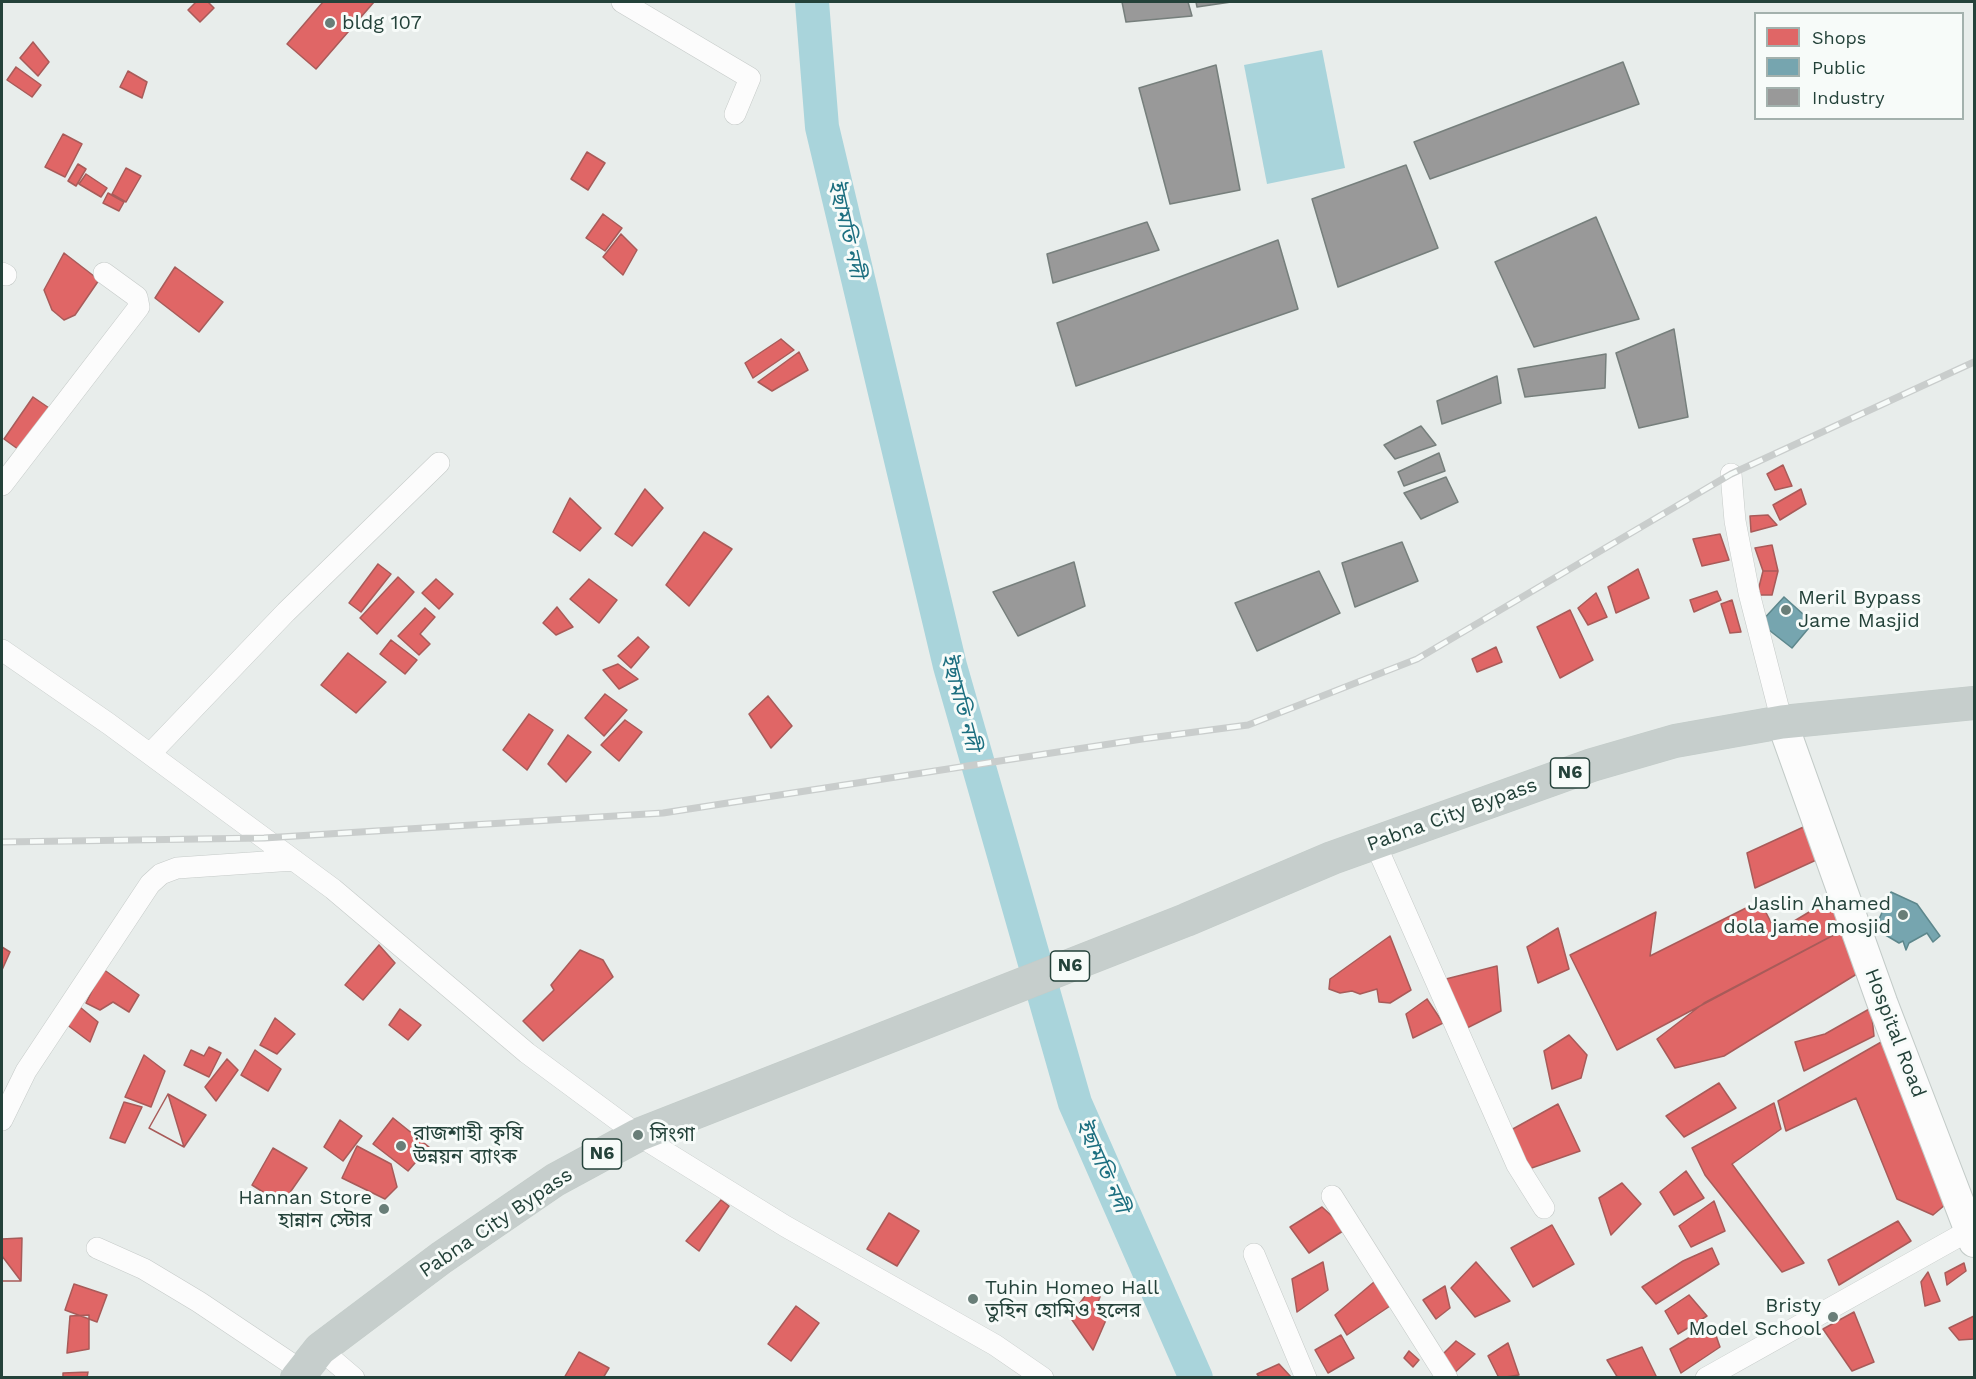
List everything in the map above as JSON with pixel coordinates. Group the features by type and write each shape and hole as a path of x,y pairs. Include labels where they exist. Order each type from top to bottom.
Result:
{"highway":[{"name":"Pabna City Bypass","path":"306,1366 441,1258 555,1179 638,1135 1186,920 1375,843 1592,765 1676,741 1782,722 1974,703"}],"main road":[{"name":"Hospital Road","path":"1782,722 1881,1002 1972,1236"}],"street":[{"path":"622,2 750,78 735,114"},
{"path":"2,485 139,307 137,297 104,273"},
{"path":"150,754 286,612 439,463"},
{"path":"1731,474 1735,520 1749,593 1782,722"},
{"path":"2,650 150,754 333,889 527,1053 638,1135 785,1226 995,1345 1043,1377"},
{"path":"1375,843 1518,1165 1544,1208"},
{"path":"2,1120 26,1071 127,917 156,879 177,868 294,860"},
{"path":"1332,1196 1447,1377"},
{"path":"1706,1377 1972,1236"},
{"path":"97,1248 162,1280 306,1366 354,1377"},
{"path":"1254,1254 1306,1377"}],"water":[{"path":"1322,50 1345,168 1267,184 1244,65"}],"building: Shops":[{"path":"196,2 208,2 214,8 200,22 188,10"},
{"name":"bldg 107","path":"323,2 374,2 316,69 287,44"},
{"path":"33,42 49,62 38,76 20,58"},
{"path":"16,67 41,85 32,97 7,80"},
{"path":"128,71 147,82 142,98 120,87"},
{"path":"63,134 82,144 65,177 45,167"},
{"path":"587,152 605,163 588,190 571,179"},
{"path":"78,164 86,169 76,186 68,181"},
{"path":"126,168 141,176 126,202 112,194"},
{"path":"86,174 107,188 101,197 79,184"},
{"path":"108,193 124,202 119,211 103,203"},
{"path":"603,214 622,228 605,251 586,238"},
{"path":"621,234 637,250 623,275 603,257"},
{"path":"64,253 99,280 75,315 64,320 52,310 44,290"},
{"path":"175,267 223,302 199,332 155,298"},
{"path":"781,339 794,350 753,378 745,363"},
{"path":"799,352 808,370 772,391 758,382"},
{"path":"33,397 52,410 22,452 4,439"},
{"path":"1783,465 1792,486 1775,490 1767,474"},
{"path":"645,489 663,508 632,546 615,534"},
{"path":"1801,489 1806,504 1780,520 1773,505"},
{"path":"570,498 601,528 580,551 553,532"},
{"path":"1768,515 1777,525 1751,532 1750,516"},
{"path":"704,532 732,549 689,606 666,585"},
{"path":"1720,534 1729,560 1702,566 1693,539"},
{"path":"1772,545 1778,571 1763,571 1755,548"},
{"path":"378,564 391,574 361,612 349,603"},
{"path":"1638,569 1649,598 1616,613 1608,587"},
{"path":"1763,571 1778,571 1772,595 1757,595"},
{"path":"398,577 414,592 377,634 360,618"},
{"path":"436,579 453,594 439,609 422,593"},
{"path":"589,579 617,600 599,623 570,599"},
{"path":"1717,591 1721,600 1694,612 1690,600"},
{"path":"1596,593 1607,617 1588,625 1578,608"},
{"path":"1732,600 1741,632 1730,633 1721,604"},
{"path":"557,607 573,627 556,635 543,623"},
{"path":"425,608 435,617 420,634 430,644 419,655 398,636"},
{"path":"1570,610 1593,660 1560,678 1537,627"},
{"path":"638,637 649,647 631,668 618,656"},
{"path":"391,640 417,660 405,674 380,654"},
{"path":"1496,647 1502,662 1477,672 1472,659"},
{"path":"348,653 386,682 356,713 321,685"},
{"path":"618,664 638,679 619,689 603,670"},
{"path":"605,694 627,710 604,736 585,718"},
{"path":"768,696 792,726 771,748 749,714"},
{"path":"529,714 553,730 527,770 503,750"},
{"path":"625,720 642,732 619,761 601,745"},
{"path":"568,735 591,752 566,782 548,764"},
{"path":"1810,824 1825,856 1755,888 1747,853"},
{"path":"1839,894 1847,928 1617,1050 1570,955 1656,912 1650,956 1760,901 1776,932"},
{"path":"1558,928 1569,969 1538,983 1527,947"},
{"path":"1847,928 1860,972 1724,1056 1675,1068 1657,1039 1704,1003"},
{"path":"1390,936 1411,990 1390,1003 1379,1002 1377,989 1360,994 1352,991 1340,993 1329,989 1330,979"},
{"path":"379,945 395,963 363,1000 345,985"},
{"path":"2,947 10,952 2,970"},
{"path":"580,950 603,960 613,977 543,1041 523,1021 554,990 551,985"},
{"path":"1497,966 1501,1011 1465,1029 1446,979"},
{"path":"103,969 139,995 129,1012 113,1002 100,1010 86,1003"},
{"path":"1427,999 1443,1023 1413,1038 1406,1014"},
{"path":"75,1003 98,1022 90,1042 66,1024"},
{"path":"1871,1008 1874,1036 1804,1071 1795,1042 1825,1034"},
{"path":"400,1009 421,1025 408,1040 389,1025"},
{"path":"275,1018 295,1034 277,1054 260,1045"},
{"path":"1569,1035 1587,1055 1581,1078 1552,1089 1544,1051"},
{"path":"1890,1037 1952,1199 1933,1215 1897,1199 1856,1098 1786,1131 1778,1101"},
{"path":"209,1047 221,1053 209,1077 184,1065 191,1050 204,1056"},
{"path":"255,1050 281,1069 268,1091 241,1075"},
{"path":"144,1055 165,1071 151,1107 125,1097"},
{"path":"227,1059 238,1070 216,1101 205,1087"},
{"path":"1719,1083 1736,1108 1684,1137 1666,1116"},
{"path":"168,1094 206,1115 184,1147 149,1128"},
{"path":"168,1094 184,1147 149,1128"},
{"path":"124,1102 142,1107 125,1143 110,1138"},
{"path":"1774,1103 1781,1129 1732,1164 1804,1263 1782,1272 1705,1175 1692,1148"},
{"path":"1558,1104 1580,1151 1526,1170 1511,1130"},
{"name":"রাজশাহী কৃষি উন্নয়ন ব্যাংক","path":"393,1118 429,1147 408,1171 373,1144"},
{"path":"340,1120 362,1136 343,1161 324,1147"},
{"path":"357,1146 391,1164 397,1187 385,1199 342,1178"},
{"path":"273,1148 307,1168 282,1204 252,1185"},
{"path":"1686,1171 1704,1198 1674,1215 1660,1192"},
{"path":"1622,1183 1641,1204 1611,1235 1599,1198"},
{"path":"721,1200 729,1206 699,1251 686,1241"},
{"path":"1714,1201 1725,1231 1691,1247 1679,1226"},
{"path":"1322,1207 1346,1229 1309,1253 1290,1227"},
{"path":"889,1213 919,1231 897,1266 867,1249"},
{"path":"1898,1221 1911,1241 1839,1285 1828,1260"},
{"path":"1552,1225 1574,1264 1533,1287 1511,1248"},
{"path":"22,1238 21,1281 2,1281 2,1239"},
{"path":"1712,1248 1719,1264 1656,1304 1642,1287 1683,1261"},
{"path":"2,1256 21,1281 2,1281"},
{"path":"1323,1262 1328,1290 1297,1312 1292,1279"},
{"path":"1476,1262 1510,1301 1475,1317 1451,1288"},
{"path":"1964,1263 1966,1271 1947,1285 1945,1273"},
{"path":"1928,1272 1940,1301 1925,1306 1921,1282"},
{"path":"1374,1282 1390,1306 1347,1335 1335,1315"},
{"path":"74,1284 107,1295 97,1322 65,1310"},
{"path":"1093,1285 1100,1297 1095,1310 1106,1320 1093,1350 1070,1317"},
{"path":"1445,1286 1450,1308 1436,1319 1423,1300"},
{"path":"1689,1295 1707,1316 1678,1334 1665,1311"},
{"path":"796,1306 819,1323 791,1361 768,1344"},
{"path":"1854,1312 1874,1362 1852,1371 1823,1329"},
{"path":"89,1315 89,1349 67,1353 70,1316"},
{"path":"1974,1316 1974,1339 1959,1340 1949,1328"},
{"path":"1712,1324 1720,1347 1681,1373 1670,1349"},
{"path":"1341,1335 1354,1358 1328,1373 1315,1350"},
{"path":"1456,1341 1475,1354 1452,1375 1438,1359"},
{"path":"1508,1343 1519,1375 1499,1378 1488,1356"},
{"path":"1642,1347 1657,1378 1618,1378 1607,1360"},
{"path":"1409,1351 1419,1360 1413,1367 1404,1358"},
{"path":"579,1352 609,1368 603,1378 564,1378"},
{"path":"1279,1364 1292,1378 1260,1378 1257,1374"},
{"path":"88,1372 87,1378 63,1378 63,1373"}],"building: Public":[{"name":"Meril Bypass Jame Masjid","path":"1784,597 1813,623 1792,648 1760,623"},
{"name":"Jaslin Ahamed dola jame mosjid","path":"1891,892 1917,904 1940,936 1933,942 1927,933 1909,943 1906,950 1903,941 1899,943 1877,930 1876,926"}],"building: Industry":[{"path":"1122,2 1188,2 1192,16 1126,22"},
{"path":"1196,2 1231,2 1197,7"},
{"path":"1623,62 1639,104 1430,179 1414,142"},
{"path":"1216,65 1240,190 1170,204 1139,88"},
{"path":"1406,165 1438,248 1338,287 1312,199"},
{"path":"1596,217 1639,319 1534,347 1495,262"},
{"path":"1147,222 1159,250 1053,283 1047,254"},
{"path":"1278,240 1298,309 1076,386 1057,323"},
{"path":"1674,329 1688,417 1639,428 1616,353"},
{"path":"1606,354 1605,388 1525,397 1518,369"},
{"path":"1497,376 1501,403 1442,424 1437,401"},
{"path":"1421,426 1436,445 1395,459 1384,445"},
{"path":"1439,453 1445,471 1404,486 1398,472"},
{"path":"1446,477 1458,502 1421,519 1404,493"},
{"path":"1402,542 1418,581 1355,607 1342,563"},
{"path":"1074,562 1085,606 1018,636 993,592"},
{"path":"1319,571 1340,613 1257,651 1235,603"}],"waterway":[{"name":"ইছামতি নদী","path":"812,2 822,127 950,666 1075,1103 1196,1378"}],"railway":[{"path":"2,842 264,838 663,813 1142,739 1248,725 1417,659 1731,474 1974,362"}],"place":[{"name":"bldg 107","path":"330,23"},
{"name":"Meril Bypass Jame Masjid","path":"1786,610"},
{"name":"Jaslin Ahamed dola jame mosjid","path":"1903,915"},
{"name":"সিংগা","path":"638,1135"},
{"name":"রাজশাহী কৃষি উন্নয়ন ব্যাংক","path":"401,1146"},
{"name":"Hannan Store হান্নান স্টোর","path":"384,1209"},
{"name":"Tuhin Homeo Hall তুহিন হোমিও হলের","path":"973,1299"},
{"name":"Bristy Model School","path":"1833,1317"}]}
